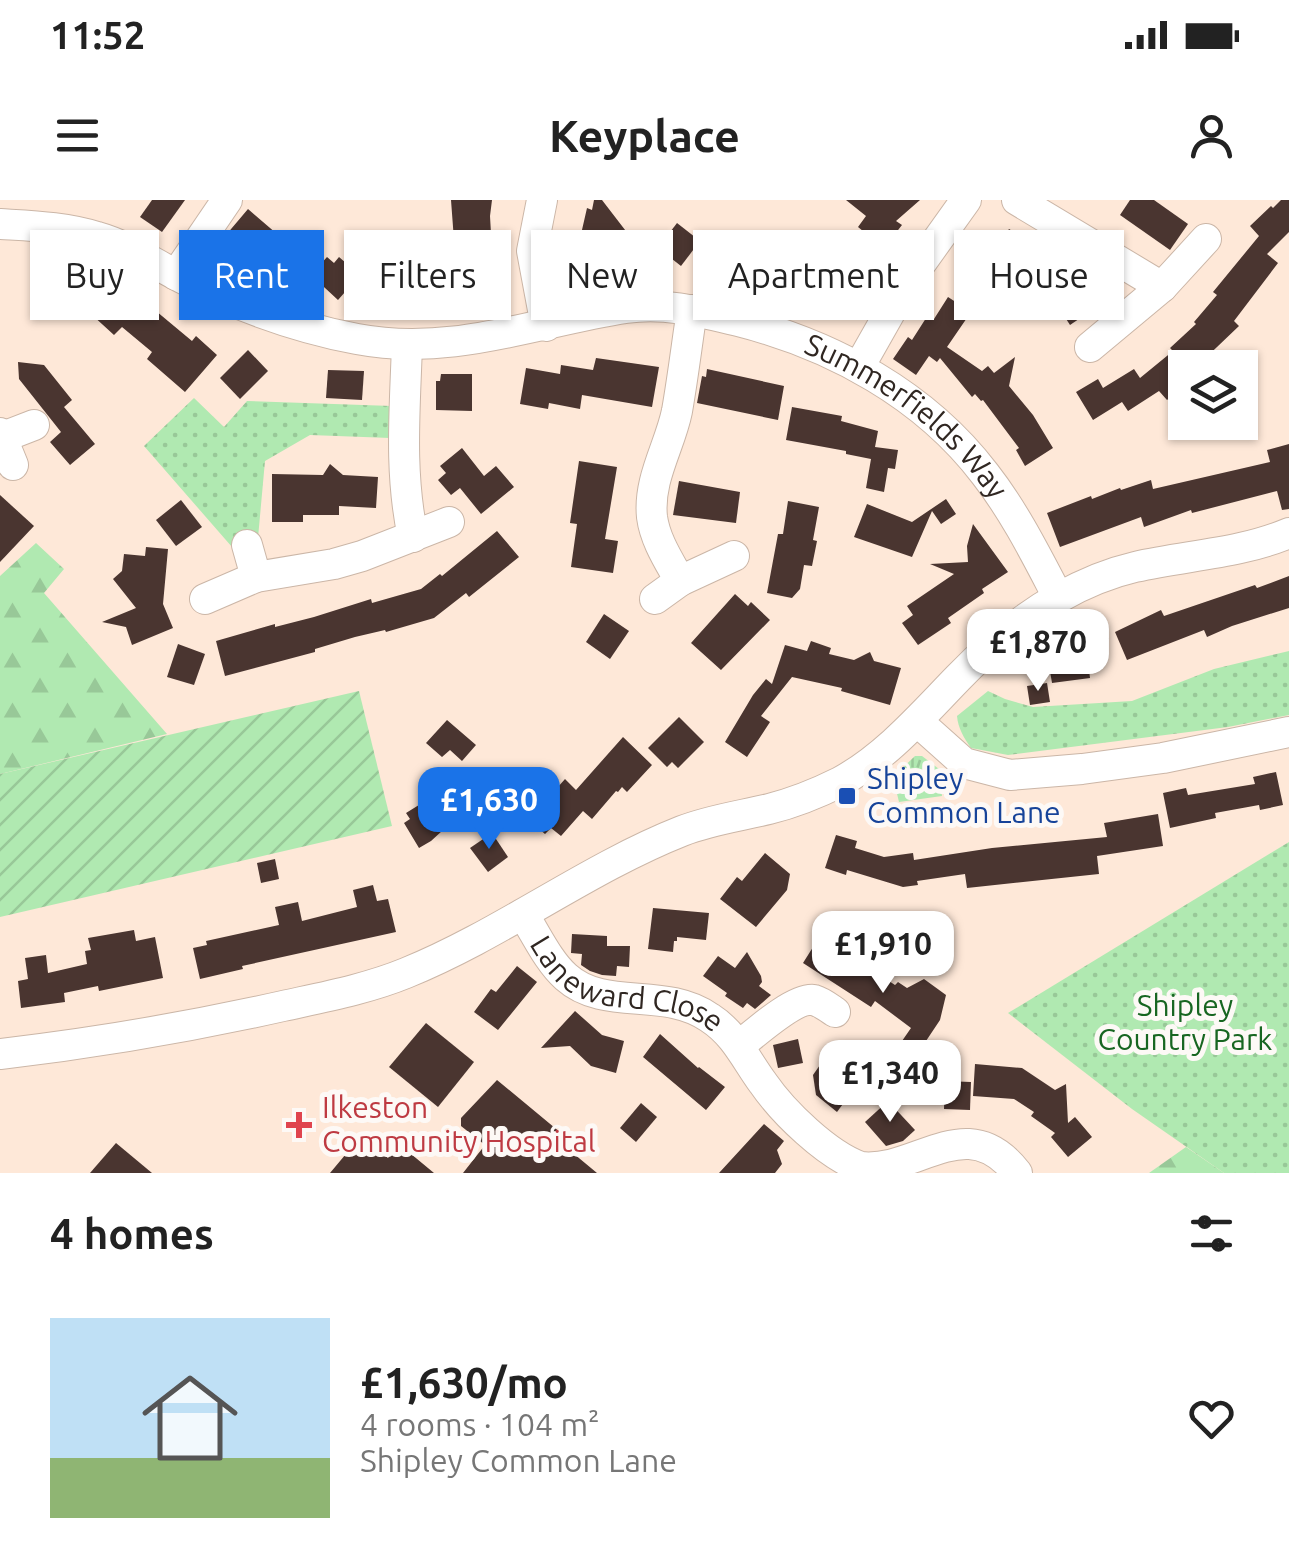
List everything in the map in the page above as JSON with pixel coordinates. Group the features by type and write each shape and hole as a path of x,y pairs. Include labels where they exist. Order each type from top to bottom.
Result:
{"street":[{"path":"176,275 228,200"},
{"path":"859,367 906,284 966,200"},
{"path":"1017,200 1162,288"},
{"path":"546,326 532,252 548,201"},
{"name":"Summerfields Way","path":"0,224 96,236 241,304 306,327 362,340 406,344 455,342 643,306 692,310 774,330 859,367 927,413 968,452 1006,504 1058,597"},
{"path":"1090,347 1162,288 1206,239"},
{"path":"680,581 656,532 652,498 676,412 692,310"},
{"path":"406,344 403,474 413,536"},
{"path":"5,445 34,426"},
{"path":"206,599 256,577 334,564 449,522"},
{"path":"0,1054 104,1042 208,1023 404,974 684,830 785,804 841,782 917,721 997,640 1058,597 1133,567 1257,546 1289,533"},
{"path":"247,545 256,577"},
{"path":"655,599 680,581 734,556"},
{"path":"917,721 964,762 1010,775 1163,758 1289,732"},
{"name":"Laneward Close","path":"522,914 560,971 576,985 598,995 684,1004 714,1020 739,1046 781,1106 842,1158 872,1169 963,1147 1009,1153"},
{"name":"Laneward Close","path":"739,1046 804,1001 818,1002 835,1012"}],"green space":[{"path":"194,398 224,427 247,401 392,406 390,438 310,435 265,461 258,538 232,547 144,446"},
{"path":"36,543 64,569 44,593 167,734 0,774 0,576"},
{"path":"1289,651 1289,715 1228,727 1008,755 971,748 957,716 988,691 1033,707 1132,701 1214,669"},
{"path":"359,691 392,826 0,917 0,774"},
{"path":"915,756 922,756 939,769 942,796 899,802 893,777"},
{"name":"Shipley Country Park","path":"1289,842 1289,1173 1224,1173 1132,1109 1008,1013"},
{"path":"1186,1147 1224,1173 1149,1173"}],"building":[{"path":"152,200 185,200 162,232 140,217"},
{"path":"451,200 492,200 491,230 453,230"},
{"path":"594,200 602,200 625,230 582,230 587,208 592,210"},
{"path":"846,200 920,200 896,221 902,225 898,230 862,230 858,227 866,216"},
{"path":"1130,200 1154,200 1188,224 1170,250 1120,215"},
{"path":"1281,200 1289,200 1289,232 1267,254 1278,263 1234,321 1239,326 1214,350 1172,350 1196,324 1217,295 1213,292 1259,236 1250,226"},
{"path":"248,209 272,230 230,230"},
{"path":"677,223 693,236 693,250 681,266 673,260 672,230"},
{"path":"327,257 334,263 339,257 344,261 344,293 338,300 324,287"},
{"path":"948,297 954,301 954,320 966,320 947,347 982,371 988,366 994,373 1015,357 1009,386 1053,448 1025,466 1016,450 1019,448 983,400 975,394 972,397 940,358 937,362 929,356 916,375 893,359 925,320 934,319"},
{"path":"159,314 192,341 196,336 217,355 185,392 147,359 152,352 122,327 114,335 98,320 159,320"},
{"path":"248,350 268,371 240,399 220,378"},
{"path":"1168,355 1167,400 1159,391 1128,411 1122,402 1093,420 1076,392 1098,379 1103,388 1134,369 1140,378"},
{"path":"596,358 659,367 652,407 582,395 580,409 549,403 548,409 520,404 526,368 560,374 561,365 593,370"},
{"path":"18,362 44,365 72,400 64,407 95,444 70,465 50,442 61,432 19,379"},
{"path":"707,369 784,386 778,420 697,403"},
{"path":"328,370 364,371 362,400 326,398"},
{"path":"441,374 472,374 472,411 436,410 436,381 440,381"},
{"path":"792,407 842,416 841,421 878,431 875,447 898,450 895,469 888,468 884,492 866,488 871,459 786,440"},
{"path":"1289,444 1289,509 1282,510 1277,491 1192,513 1191,510 1144,527 1141,517 1060,547 1047,513 1151,480 1153,489 1270,462 1267,450"},
{"path":"462,448 484,476 496,466 514,487 481,514 460,488 451,495 438,480 446,473 440,466"},
{"path":"579,461 617,467 605,539 618,541 613,573 571,567 577,524 570,523"},
{"path":"330,464 343,475 378,477 376,508 339,506 339,515 303,515 303,522 272,522 272,474 323,475"},
{"path":"679,481 740,492 736,523 673,515"},
{"path":"0,495 34,526 0,562"},
{"path":"946,499 956,514 941,524 932,511 912,557 854,537 867,504 912,522"},
{"path":"181,500 202,527 176,546 156,520"},
{"path":"788,501 819,507 812,566 804,565 800,589 792,598 767,593"},
{"path":"973,524 1008,572 948,618 951,623 918,645 902,623 913,615 907,606 954,574 930,564 968,562 967,546"},
{"path":"497,531 519,557 469,597 466,593 434,618 225,676 216,641 421,589"},
{"path":"146,547 168,549 163,604 173,628 132,645 126,627 102,622 136,608 113,579 122,571 124,554 145,556"},
{"path":"1289,576 1289,608 1207,637 1204,630 1127,660 1115,632 1161,610 1164,616"},
{"path":"735,594 748,606 751,602 770,620 721,670 691,643"},
{"path":"604,614 629,631 610,659 586,642"},
{"path":"1109,638 1088,661 1090,678 1052,683 1049,665 1057,664 1054,646"},
{"path":"811,641 831,648 829,654 854,660 870,652 874,661 901,668 890,705 841,691 842,688 792,677 761,716 770,722 747,757 725,742 753,695 766,679 772,684 785,645 807,651"},
{"path":"178,644 205,654 194,685 167,677"},
{"path":"1047,683 1050,702 1030,705 1027,686"},
{"path":"679,717 704,742 678,768 672,762 667,767 648,748"},
{"path":"447,720 476,745 462,761 450,750 442,757 426,743"},
{"path":"623,737 652,765 627,792 622,787 616,791 592,819 583,811 561,836 551,828 545,834 529,820 565,779 576,790"},
{"path":"1276,772 1283,805 1215,813 1216,818 1170,828 1163,793 1186,788 1188,795 1255,784 1253,777"},
{"path":"462,783 477,799 419,848 404,823 410,819 406,813 427,800 432,809"},
{"path":"1158,814 1163,846 1097,856 1099,874 967,888 965,874 903,887 847,870 846,875 825,868 836,835 857,841 855,848 884,857 913,853 914,860 1107,837 1104,823"},
{"path":"492,833 508,857 488,872 470,848"},
{"path":"765,853 790,874 787,890 756,927 720,899 737,877 742,881"},
{"path":"275,859 279,879 261,883 257,863"},
{"path":"373,885 377,901 388,899 396,932 200,979 193,948 207,945 206,941 279,925 275,907 298,902 302,921 357,907 353,890"},
{"path":"653,908 709,913 706,940 677,937 673,952 648,949"},
{"path":"134,930 136,941 155,937 163,978 99,991 98,986 64,993 65,1002 21,1008 18,981 28,979 25,958 46,955 48,973 87,964 85,951 91,950 88,938"},
{"path":"572,934 607,936 607,946 630,946 629,967 617,966 616,976 590,971 581,965 582,954 571,953"},
{"path":"820,936 895,985 898,982 907,988 924,979 946,995 940,1020 906,1071 893,1062 893,1054 911,1028 875,1001 871,1007 803,963"},
{"path":"747,952 761,976 759,986 771,995 755,1009 747,1003 743,1008 703,976 718,956 735,968"},
{"path":"517,966 537,982 498,1030 474,1012 491,989 496,992"},
{"path":"575,1011 602,1035 624,1041 616,1073 591,1066 570,1046 541,1048"},
{"path":"426,1023 474,1062 438,1107 389,1067"},
{"path":"660,1034 725,1087 706,1110 643,1057"},
{"path":"798,1039 803,1063 778,1068 773,1045"},
{"path":"836,1042 865,1074 837,1112 816,1095 813,1075"},
{"path":"975,1064 1022,1068 1055,1090 1066,1084 1068,1123 1075,1117 1092,1137 1068,1157 1051,1137 1055,1133 1014,1099 973,1096"},
{"path":"497,1080 561,1133 556,1139 597,1173 463,1173 485,1145 461,1126 461,1118"},
{"path":"945,1081 971,1082 970,1110 944,1109"},
{"path":"888,1101 915,1130 903,1141 886,1146 865,1122"},
{"path":"641,1103 657,1117 636,1142 620,1128"},
{"path":"764,1124 784,1141 777,1150 782,1164 775,1173 719,1173"},
{"path":"361,1136 388,1158 399,1144 434,1173 330,1173"},
{"path":"116,1143 152,1173 90,1173"}],"place":[{"name":"Shipley Common Lane","path":"847,796"},
{"name":"Ilkeston Community Hospital","path":"299,1125"}]}
